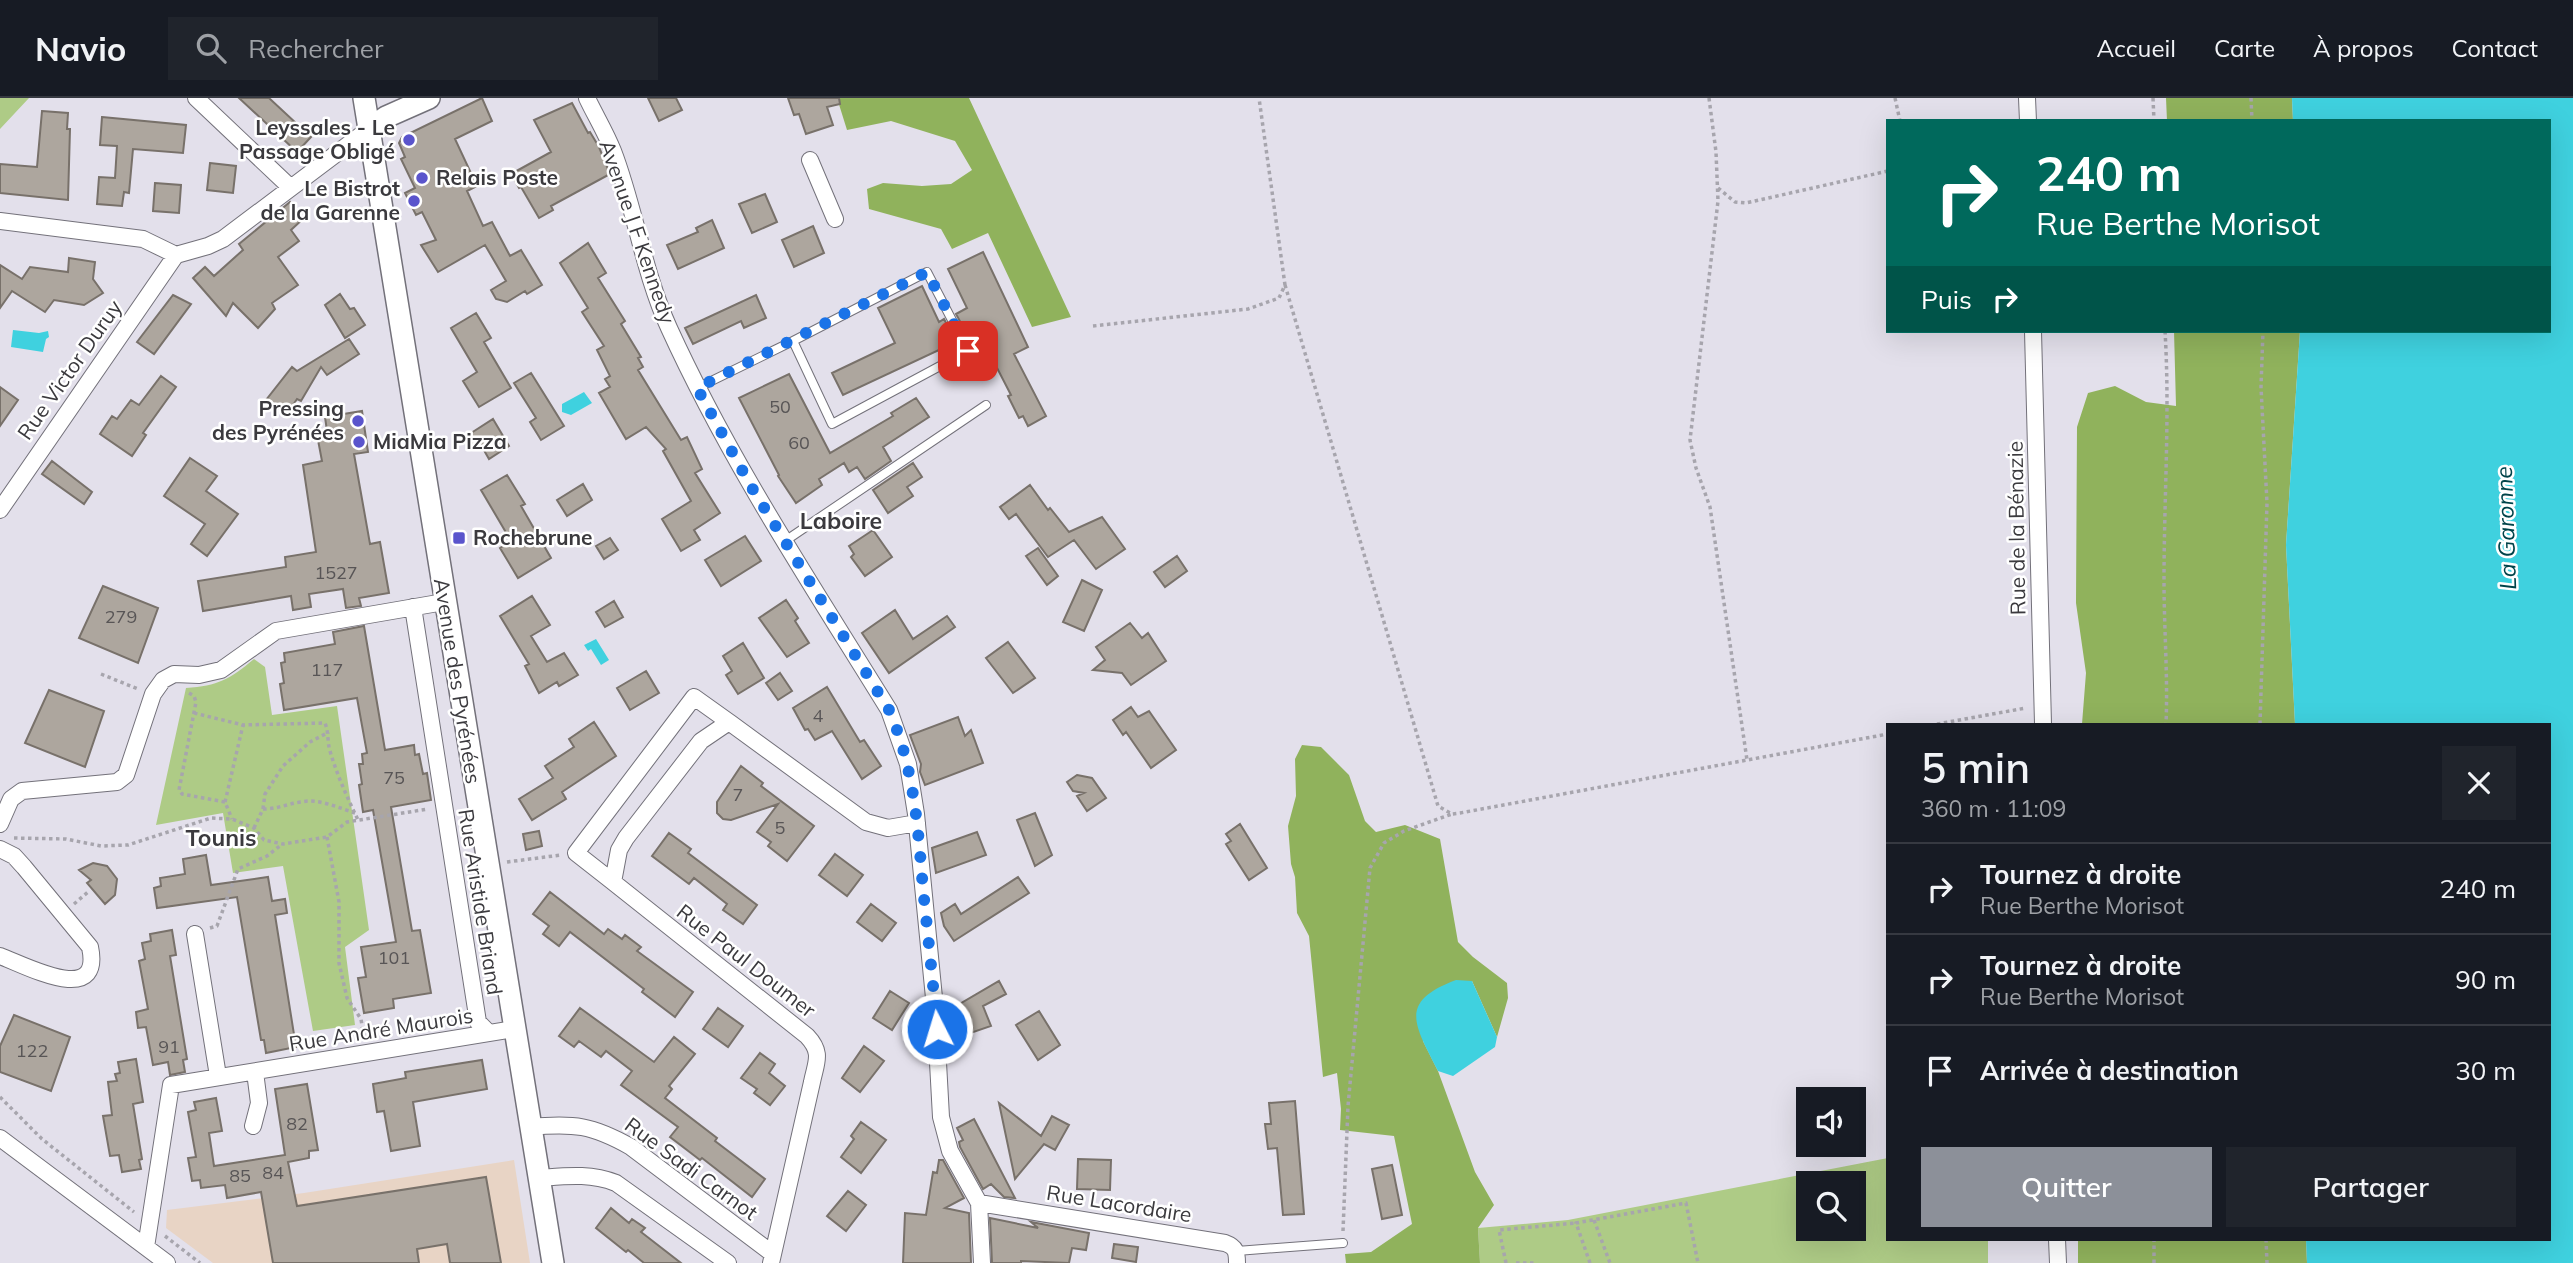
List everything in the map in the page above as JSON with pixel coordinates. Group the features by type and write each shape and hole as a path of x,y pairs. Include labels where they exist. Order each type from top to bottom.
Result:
{"main road":[{"name":"Avenue des Pyrénées","path":"364,98 553,1263"},
{"path":"369,129 386,117 429,98"}],"street":[{"path":"196,98 290,187"},
{"name":"Avenue J F Kennedy","path":"587,98 612,150 667,325 697,388 733,455 889,710 908,764 917,823 935,1008 942,1117 950,1151 979,1203 982,1263"},
{"path":"2027,98 2028,119"},
{"path":"0,221 143,239 176,255 223,239 369,129"},
{"path":"810,160 835,219"},
{"name":"Rue Victor Duruy","path":"0,510 176,255"},
{"name":"Rue de la Bénazie","path":"2033,333 2043,723"},
{"path":"0,824 10,799 22,791 117,782 126,775 157,689 174,674 199,675 221,670 276,631 444,602"},
{"name":"Rue Aristide Briand","path":"413,607 478,1022 489,1033"},
{"path":"576,853 694,697 866,822 888,828 917,823"},
{"path":"612,883 617,858 626,838 701,741 729,722"},
{"path":"0,956 61,979 76,980 84,976 93,959 90,947 5,844"},
{"name":"Rue Paul Doumer","path":"576,853 816,1045 818,1055 772,1258"},
{"path":"195,934 218,1076"},
{"name":"Rue André Maurois","path":"146,1247 171,1085 514,1029"},
{"path":"253,1126 259,1102 255,1072"},
{"name":"Rue Sadi Carnot","path":"530,1127 570,1124 611,1135 631,1147 772,1258"},
{"path":"0,1138 167,1263"},
{"path":"539,1178 585,1174 600,1176 616,1183 728,1263"},
{"name":"Rue Lacordaire","path":"979,1203 1225,1243 1232,1246 1237,1257"},
{"path":"2057,1241 2058,1263"}],"lane":[{"path":"697,388 927,272 968,351 832,424 793,341"},
{"path":"785,541 986,405"},
{"path":"1237,1257 1343,1243"}],"path":[{"path":"1259,98 1285,285 1438,806 1452,814"},
{"path":"1709,98 1718,188 1690,440 1696,468 1710,507 1747,760"},
{"path":"1895,98 1900,119"},
{"path":"2153,98 2154,119"},
{"path":"2251,98 2252,119"},
{"path":"1718,188 1735,202 1746,203 1886,171"},
{"path":"1093,326 1248,309 1279,298 1285,285"},
{"path":"2165,333 2169,397 2164,582 2168,679 2166,723"},
{"path":"2260,723 2267,503 2261,387 2263,333"},
{"path":"101,674 157,689 194,695 194,713 179,790 183,794 225,802"},
{"path":"1943,723 2042,705"},
{"path":"194,713 243,725 325,723 338,777 358,820"},
{"path":"232,819 225,802 243,725"},
{"path":"254,828 265,794 284,766 310,742 329,732"},
{"path":"1343,1243 1348,1106 1370,868 1384,843 1404,831 1452,814 1886,733"},
{"path":"262,809 278,809 303,801 355,813"},
{"path":"5,844 20,836 66,839 101,846 128,845 211,818 232,819 254,828 264,840 283,844 327,837 347,822 444,806"},
{"path":"327,837 339,902 340,963 347,998 361,1019 366,1054"},
{"path":"195,934 217,926 238,869 267,856 283,844"},
{"path":"487,865 576,853"},
{"path":"0,1097 42,1139 200,1263"},
{"path":"1506,1263 1499,1230 1576,1223 1686,1203 1698,1263"},
{"path":"1594,1220 1610,1263"},
{"path":"1576,1223 1590,1263"},
{"path":"2154,1241 2154,1263"},
{"path":"2266,1241 2267,1263"},
{"path":"1516,1263 1534,1263"}],"shaded area":[{"path":"514,1160 530,1263 213,1263 166,1228 167,1210 304,1193"}],"green space":[{"path":"0,98 29,98 0,129"},
{"path":"837,98 969,98 1071,317 1032,327 988,233 952,249 941,229 869,209 867,189 883,183 922,186 951,184 972,170 955,141 891,121 847,130"},
{"path":"2166,98 2292,98 2293,119 2167,119"},
{"path":"2174,333 2300,333 2286,545 2295,723 2082,723 2086,673 2076,603 2077,427 2088,393 2115,386 2146,402 2176,406"},
{"path":"254,659 265,667 272,715 337,706 369,930 345,947 355,1025 313,1031 283,866 233,873 223,813 156,825 186,688 223,680"},
{"path":"1302,745 1321,747 1349,775 1365,821 1376,832 1405,825 1440,839 1458,942 1507,983 1508,998 1497,1037 1472,981 1423,1041 1438,1071 1475,1172 1494,1205 1478,1228 1480,1263 1346,1263 1345,1254 1371,1252 1412,1224 1394,1136 1340,1130 1341,1109 1337,1073 1323,1077 1309,936 1297,913 1288,826 1296,796 1295,759"},
{"path":"1886,1158 1886,1241 1988,1241 1988,1263 1480,1263 1478,1228 1568,1220 1796,1176 1796,1241 1866,1241 1866,1171 1821,1171"},
{"path":"2078,1241 2306,1241 2307,1263 2078,1263"}],"water":[{"name":"La Garonne","path":"2292,98 2573,98 2573,1263 2307,1263 2306,1241 2551,1241 2551,723 2295,723 2286,545 2300,333 2551,333 2551,119 2293,119"},
{"path":"13,330 39,333 48,331 49,337 43,352 11,347"},
{"path":"584,392 592,403 571,415 562,412 562,404"},
{"path":"596,639 609,660 601,665 591,649 588,651 584,645"},
{"path":"1456,980 1472,981 1497,1037 1495,1047 1453,1076 1438,1071 1418,1028 1416,1016 1418,1006 1425,997 1437,988"}],"building":[{"path":"239,98 269,98 311,137 297,152"},
{"path":"482,98 492,121 455,139 477,186 467,191 483,226 492,222 510,256 521,250 542,285 507,302 496,299 491,290 506,281 485,245 438,272 421,245 436,240 422,212 416,215 405,193 415,188 401,159 405,157 399,143 402,137"},
{"path":"648,98 676,98 682,110 659,121"},
{"path":"788,98 839,98 840,104 827,107 833,125 806,134 799,114 794,115"},
{"path":"572,103 599,147 610,174 551,206 553,210 539,218 511,174 551,152 534,120"},
{"path":"42,111 68,113 68,200 0,193 0,164 37,167"},
{"path":"102,117 186,125 183,153 133,149 129,193 124,192 122,206 97,204 99,177 115,178 117,146 100,145"},
{"path":"210,163 236,166 233,193 207,190"},
{"path":"155,183 181,185 179,213 153,211"},
{"path":"765,194 777,222 752,233 739,204"},
{"path":"290,202 303,219 291,230 299,241 278,257 298,285 272,303 275,309 258,328 233,303 226,316 193,278 205,267 214,276 243,250 239,244"},
{"path":"712,220 724,248 678,269 667,245 698,232 696,228"},
{"path":"813,226 824,253 794,267 782,240"},
{"path":"588,243 606,273 598,278 625,321 621,324 641,357 638,358 643,367 638,370 681,440 687,437 702,469 695,473 720,513 694,530 700,540 681,551 662,519 691,501 663,451 666,449 646,427 626,439 599,393 610,387 605,379 610,376 597,350 604,346 582,312 588,308 560,263"},
{"path":"983,252 1028,347 1014,354 1046,416 1028,426 1023,416 1019,418 1008,396 1011,395 978,331 968,336 956,314 967,308 948,269"},
{"path":"69,258 95,262 93,279 103,293 84,305 54,300 45,312 12,291 0,308 0,265 22,279 30,267 68,272"},
{"path":"922,286 939,322 944,319 956,342 843,395 832,373 895,343 878,308"},
{"path":"340,294 350,309 354,308 365,325 345,338 325,305"},
{"path":"173,295 191,304 154,354 137,342"},
{"path":"756,295 766,318 744,328 741,321 693,344 685,328"},
{"path":"476,313 491,338 484,342 511,388 479,407 463,381 477,372 451,328"},
{"path":"349,339 359,354 327,375 321,367 301,401 297,399 287,414 266,400 292,367 297,371"},
{"path":"531,373 564,426 541,440 530,422 536,418 514,383"},
{"path":"789,374 830,453 893,416 891,413 916,398 929,417 883,447 891,461 865,479 857,467 849,472 844,463 819,479 822,485 796,503 778,476 739,398"},
{"path":"161,376 176,387 143,433 146,435 132,456 100,434 112,416 117,419 131,400 139,405"},
{"path":"0,387 18,400 0,426"},
{"path":"362,411 368,452 354,454 370,544 380,542 389,593 359,598 361,606 346,608 343,589 309,594 311,607 293,610 291,596 203,611 198,581 286,567 285,557 316,552 303,465 322,461 318,440 328,438 325,417"},
{"path":"493,419 509,446 489,459 481,445 475,448 468,435"},
{"path":"190,458 217,476 206,491 238,514 207,556 191,544 205,524 164,496"},
{"path":"52,461 92,492 84,504 42,474"},
{"path":"913,463 922,477 907,487 913,496 888,513 873,490"},
{"path":"507,475 525,504 521,506 551,558 518,578 500,548 511,541 481,490"},
{"path":"583,484 592,500 567,516 557,500"},
{"path":"1030,485 1048,510 1050,508 1069,532 1102,517 1125,549 1096,569 1074,540 1048,557 1016,514 1009,519 1000,507"},
{"path":"873,530 892,557 865,576 851,557 854,554 849,546"},
{"path":"745,536 761,561 721,586 705,560"},
{"path":"610,538 618,550 604,559 596,546"},
{"path":"1038,548 1058,576 1047,585 1026,556"},
{"path":"1177,556 1187,571 1165,587 1154,572"},
{"path":"1082,580 1102,590 1084,631 1063,622"},
{"path":"103,586 158,608 138,663 79,638"},
{"path":"532,596 550,625 531,636 547,662 564,653 578,675 559,686 557,682 539,693 525,666 529,664 500,616"},
{"path":"786,600 809,643 787,657 759,618"},
{"path":"614,601 623,617 605,627 596,612"},
{"path":"895,610 913,639 947,616 955,627 889,673 862,633"},
{"path":"1130,623 1142,638 1148,633 1166,661 1131,685 1122,673 1093,670 1105,660 1096,647"},
{"path":"364,626 385,750 414,745 415,755 419,754 423,774 427,773 431,800 391,807 412,931 420,930 431,993 393,999 394,1008 364,1013 358,978 366,977 361,947 396,942 373,810 363,812 359,764 363,764 362,754 367,753 357,698 284,710 280,684 284,683 281,663 285,662 284,653 335,644 333,632"},
{"path":"1008,642 1035,678 1013,693 986,658"},
{"path":"743,643 764,678 738,694 726,675 732,671 723,656"},
{"path":"646,671 659,693 630,710 617,688"},
{"path":"780,673 792,691 778,700 766,683"},
{"path":"827,687 860,742 864,740 881,766 862,779 832,731 815,740 808,729 805,730 793,708"},
{"path":"49,690 104,711 85,767 25,743"},
{"path":"1131,707 1138,717 1149,711 1176,750 1151,768 1126,732 1123,735 1113,720"},
{"path":"958,717 965,736 971,730 983,763 925,785 920,772 921,764 910,735"},
{"path":"594,722 616,756 562,792 566,799 532,820 519,799 553,778 545,766 574,747 569,739"},
{"path":"741,766 763,783 761,786 814,826 787,861 768,846 771,842 757,832 778,804 731,820 723,819 717,813 717,802"},
{"path":"1077,775 1092,778 1106,798 1087,811 1077,796 1084,793 1073,791 1067,782"},
{"path":"1035,813 1052,855 1035,866 1017,820"},
{"path":"1240,824 1267,868 1249,880 1226,844 1231,841 1226,834"},
{"path":"539,831 542,846 526,850 523,834"},
{"path":"977,832 986,855 936,873 932,848"},
{"path":"669,833 691,849 688,853 757,905 743,924 723,910 727,904 694,878 689,884 652,856"},
{"path":"835,854 863,875 847,896 819,875"},
{"path":"206,855 211,885 268,877 272,901 285,899 287,913 275,915 296,1047 266,1053 264,1040 261,1040 237,897 157,908 154,888 161,886 160,878 185,874 183,859"},
{"path":"93,863 107,866 117,879 115,895 105,904 87,883 91,880 79,870"},
{"path":"1018,877 1029,893 954,941 944,926 941,913 955,904 961,914"},
{"path":"550,892 604,934 608,929 622,939 625,935 641,947 637,951 693,992 675,1017 642,992 644,989 570,932 559,946 543,934 549,926 533,914"},
{"path":"871,904 896,923 882,941 857,922"},
{"path":"172,930 176,955 170,956 187,1059 183,1060 185,1072 170,1075 168,1062 153,1065 146,1027 138,1028 136,1012 148,1009 139,961 145,959 142,943 151,941 150,934"},
{"path":"999,981 1006,994 983,1006 991,1026 953,1039 946,1012"},
{"path":"890,991 909,1003 892,1030 873,1018"},
{"path":"580,1008 654,1062 674,1037 695,1054 669,1086 672,1089 665,1098 765,1179 752,1197 670,1137 678,1127 621,1085 632,1071 606,1051 601,1057 579,1041 574,1047 559,1036"},
{"path":"718,1008 743,1026 728,1047 703,1029"},
{"path":"1039,1011 1060,1045 1038,1060 1016,1025"},
{"path":"14,1015 70,1037 51,1091 0,1072 0,1046"},
{"path":"864,1046 884,1061 860,1092 842,1078"},
{"path":"760,1053 775,1064 769,1073 785,1086 770,1105 754,1093 757,1089 741,1078"},
{"path":"136,1059 143,1102 133,1104 142,1159 139,1160 141,1169 122,1172 119,1155 110,1156 103,1116 112,1115 108,1082 117,1081 115,1074 120,1073 118,1062"},
{"path":"482,1060 487,1089 413,1102 420,1146 391,1151 384,1111 377,1112 373,1084 406,1078 405,1072"},
{"path":"307,1084 318,1150 309,1151 309,1158 288,1162 297,1206 486,1177 501,1263 450,1263 447,1244 417,1249 419,1263 273,1263 261,1192 227,1198 225,1185 201,1188 200,1180 192,1181 188,1158 196,1157 188,1112 196,1110 194,1102 216,1098 222,1131 209,1133 214,1166 285,1155 275,1089"},
{"path":"1295,1101 1304,1214 1283,1215 1277,1148 1268,1149 1265,1124 1271,1124 1269,1103"},
{"path":"999,1103 1041,1136 1052,1116 1069,1125 1055,1150 1044,1144 1015,1179"},
{"path":"974,1119 1015,1198 1004,1197 991,1184 983,1189 960,1147 959,1142 963,1140 957,1128"},
{"path":"861,1122 886,1140 861,1173 841,1157 854,1139 851,1136"},
{"path":"1078,1159 1111,1160 1110,1190 1077,1189"},
{"path":"939,1160 943,1160 964,1198 945,1208 969,1213 971,1263 903,1263 905,1213 926,1215 933,1172 937,1173"},
{"path":"1392,1165 1402,1215 1382,1219 1372,1169"},
{"path":"848,1191 866,1205 846,1231 827,1216"},
{"path":"611,1208 629,1223 632,1219 645,1228 641,1232 681,1263 644,1263 628,1250 626,1252 596,1228"},
{"path":"990,1218 1038,1228 1031,1222 1089,1233 1086,1250 1072,1248 1069,1263 992,1263"},
{"path":"1114,1244 1138,1247 1136,1262 1112,1258"}],"place":[{"name":"Leyssales - Le Passage Obligé","path":"409,140"},
{"name":"Relais Poste","path":"422,178"},
{"name":"Le Bistrot de la Garenne","path":"414,201"},
{"name":"Pressing des Pyrénées","path":"358,421"},
{"name":"MiaMia Pizza","path":"359,442"},
{"name":"Rochebrune","path":"459,538"}],"district":[{"name":"Laboire","path":"841,521"},
{"name":"Tounis","path":"221,838"}],"route":[{"path":"937,1029 916,814 908,764 898,731 889,710 752,488 697,388 927,272 968,351"}]}
